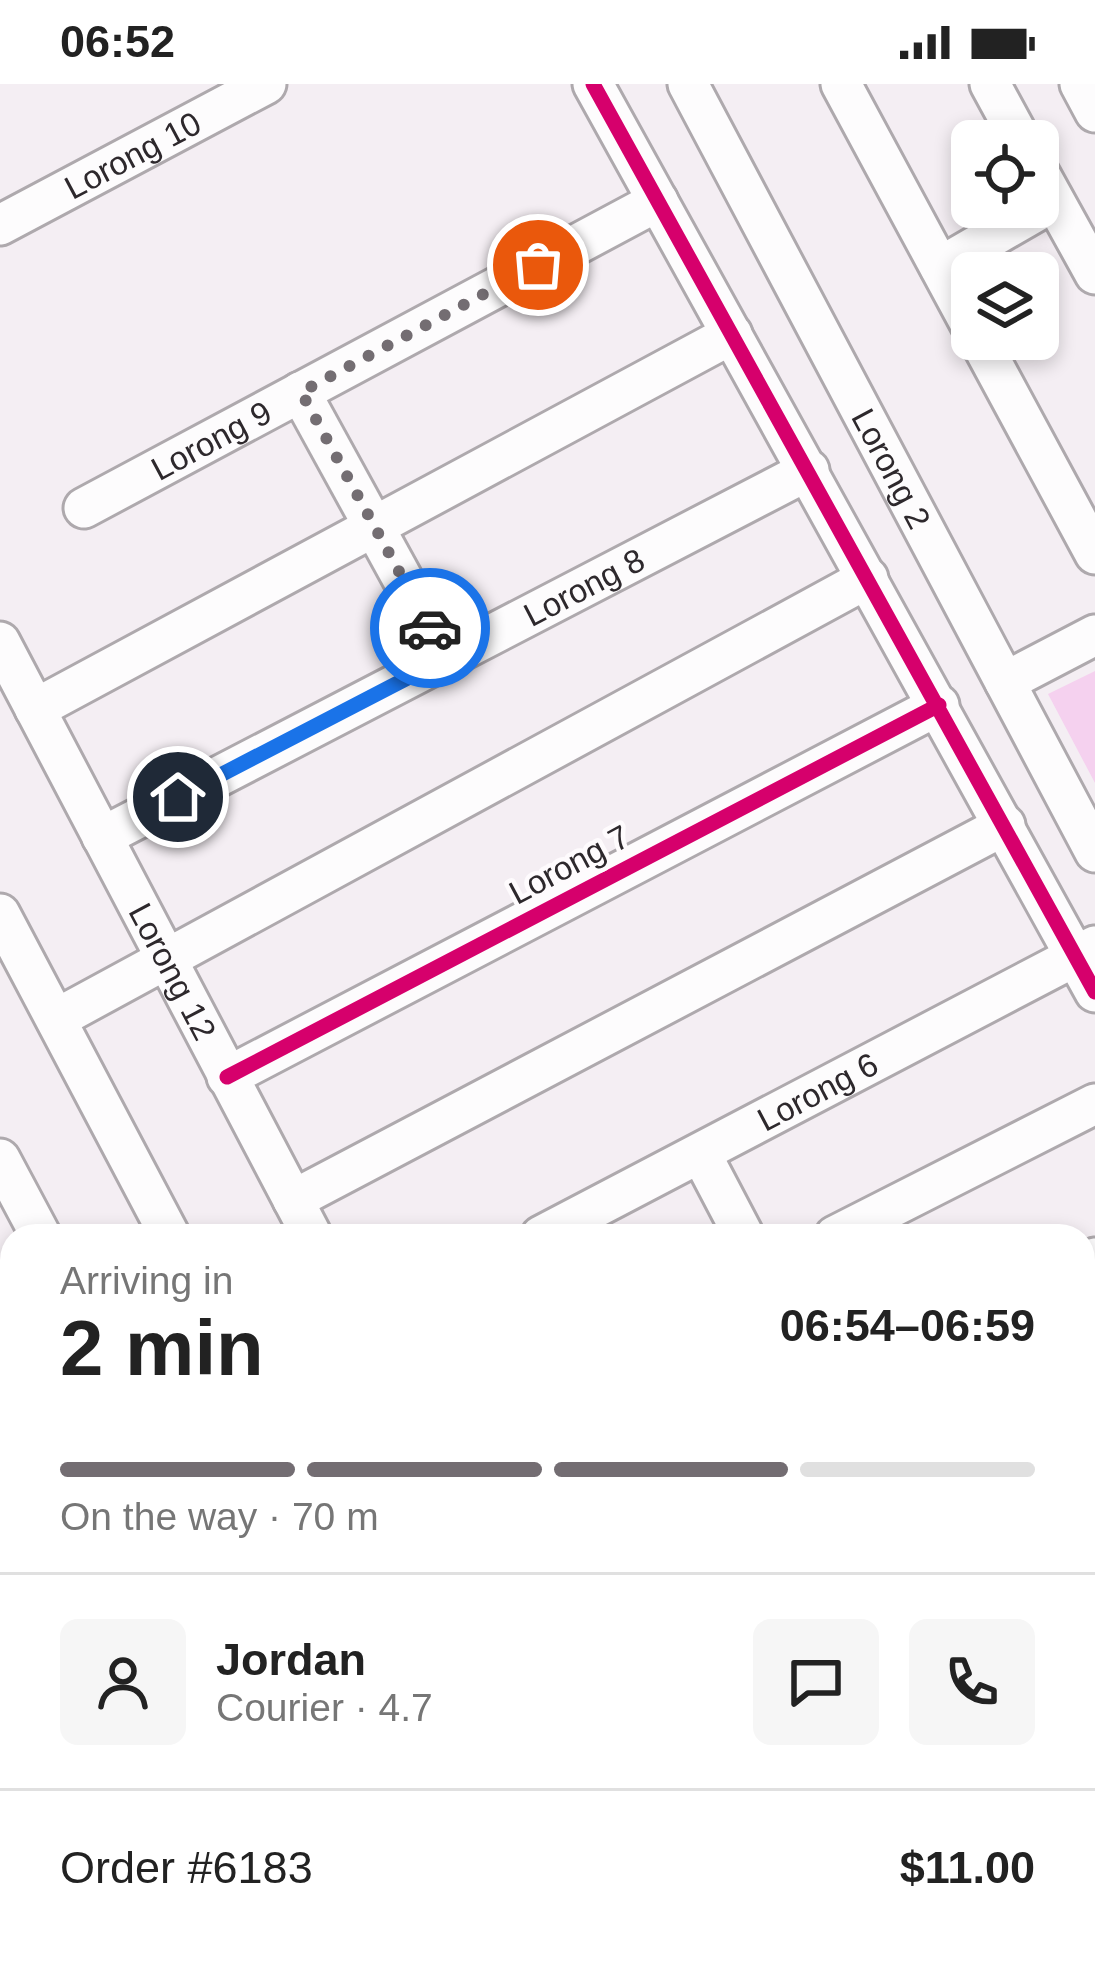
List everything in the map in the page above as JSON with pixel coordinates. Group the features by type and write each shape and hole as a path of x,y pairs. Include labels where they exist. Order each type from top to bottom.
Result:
{"street":[{"name":"Lorong 10","path":"0,225 266,84"},
{"path":"593,84 1004,825 1086,951 1095,992"},
{"name":"Lorong 2","path":"688,84 1095,853"},
{"path":"841,84 951,288"},
{"path":"990,84 1010,120"},
{"path":"1080,84 1095,112"},
{"name":"Lorong 9","path":"84,508 658,201"},
{"path":"1059,209 1095,274"},
{"path":"940,267 991,228"},
{"path":"35,709 732,334"},
{"path":"990,360 1095,554"},
{"path":"301,392 446,658"},
{"name":"Lorong 8","path":"101,836 808,470"},
{"path":"56,1019 868,578"},
{"path":"1005,682 1095,634"},
{"name":"Lorong 12","path":"0,642 306,1224"},
{"name":"Lorong 7","path":"227,1076 938,705"},
{"path":"293,1200 1004,825"},
{"path":"0,914 164,1224"},
{"name":"Lorong 6","path":"565,1224 1086,951"},
{"path":"859,1224 1095,1104"},
{"path":"700,1154 738,1224"},
{"path":"0,1159 34,1224"}],"shaded area":[{"path":"1095,671 1095,783 1048,694"}],"cycle path":[{"path":"593,84 1095,992"},
{"path":"227,1077 939,705"}],"way so far":[{"path":"430,628 301,392 538,265"}],"route":[{"path":"178,797 446,658 430,628"}]}
